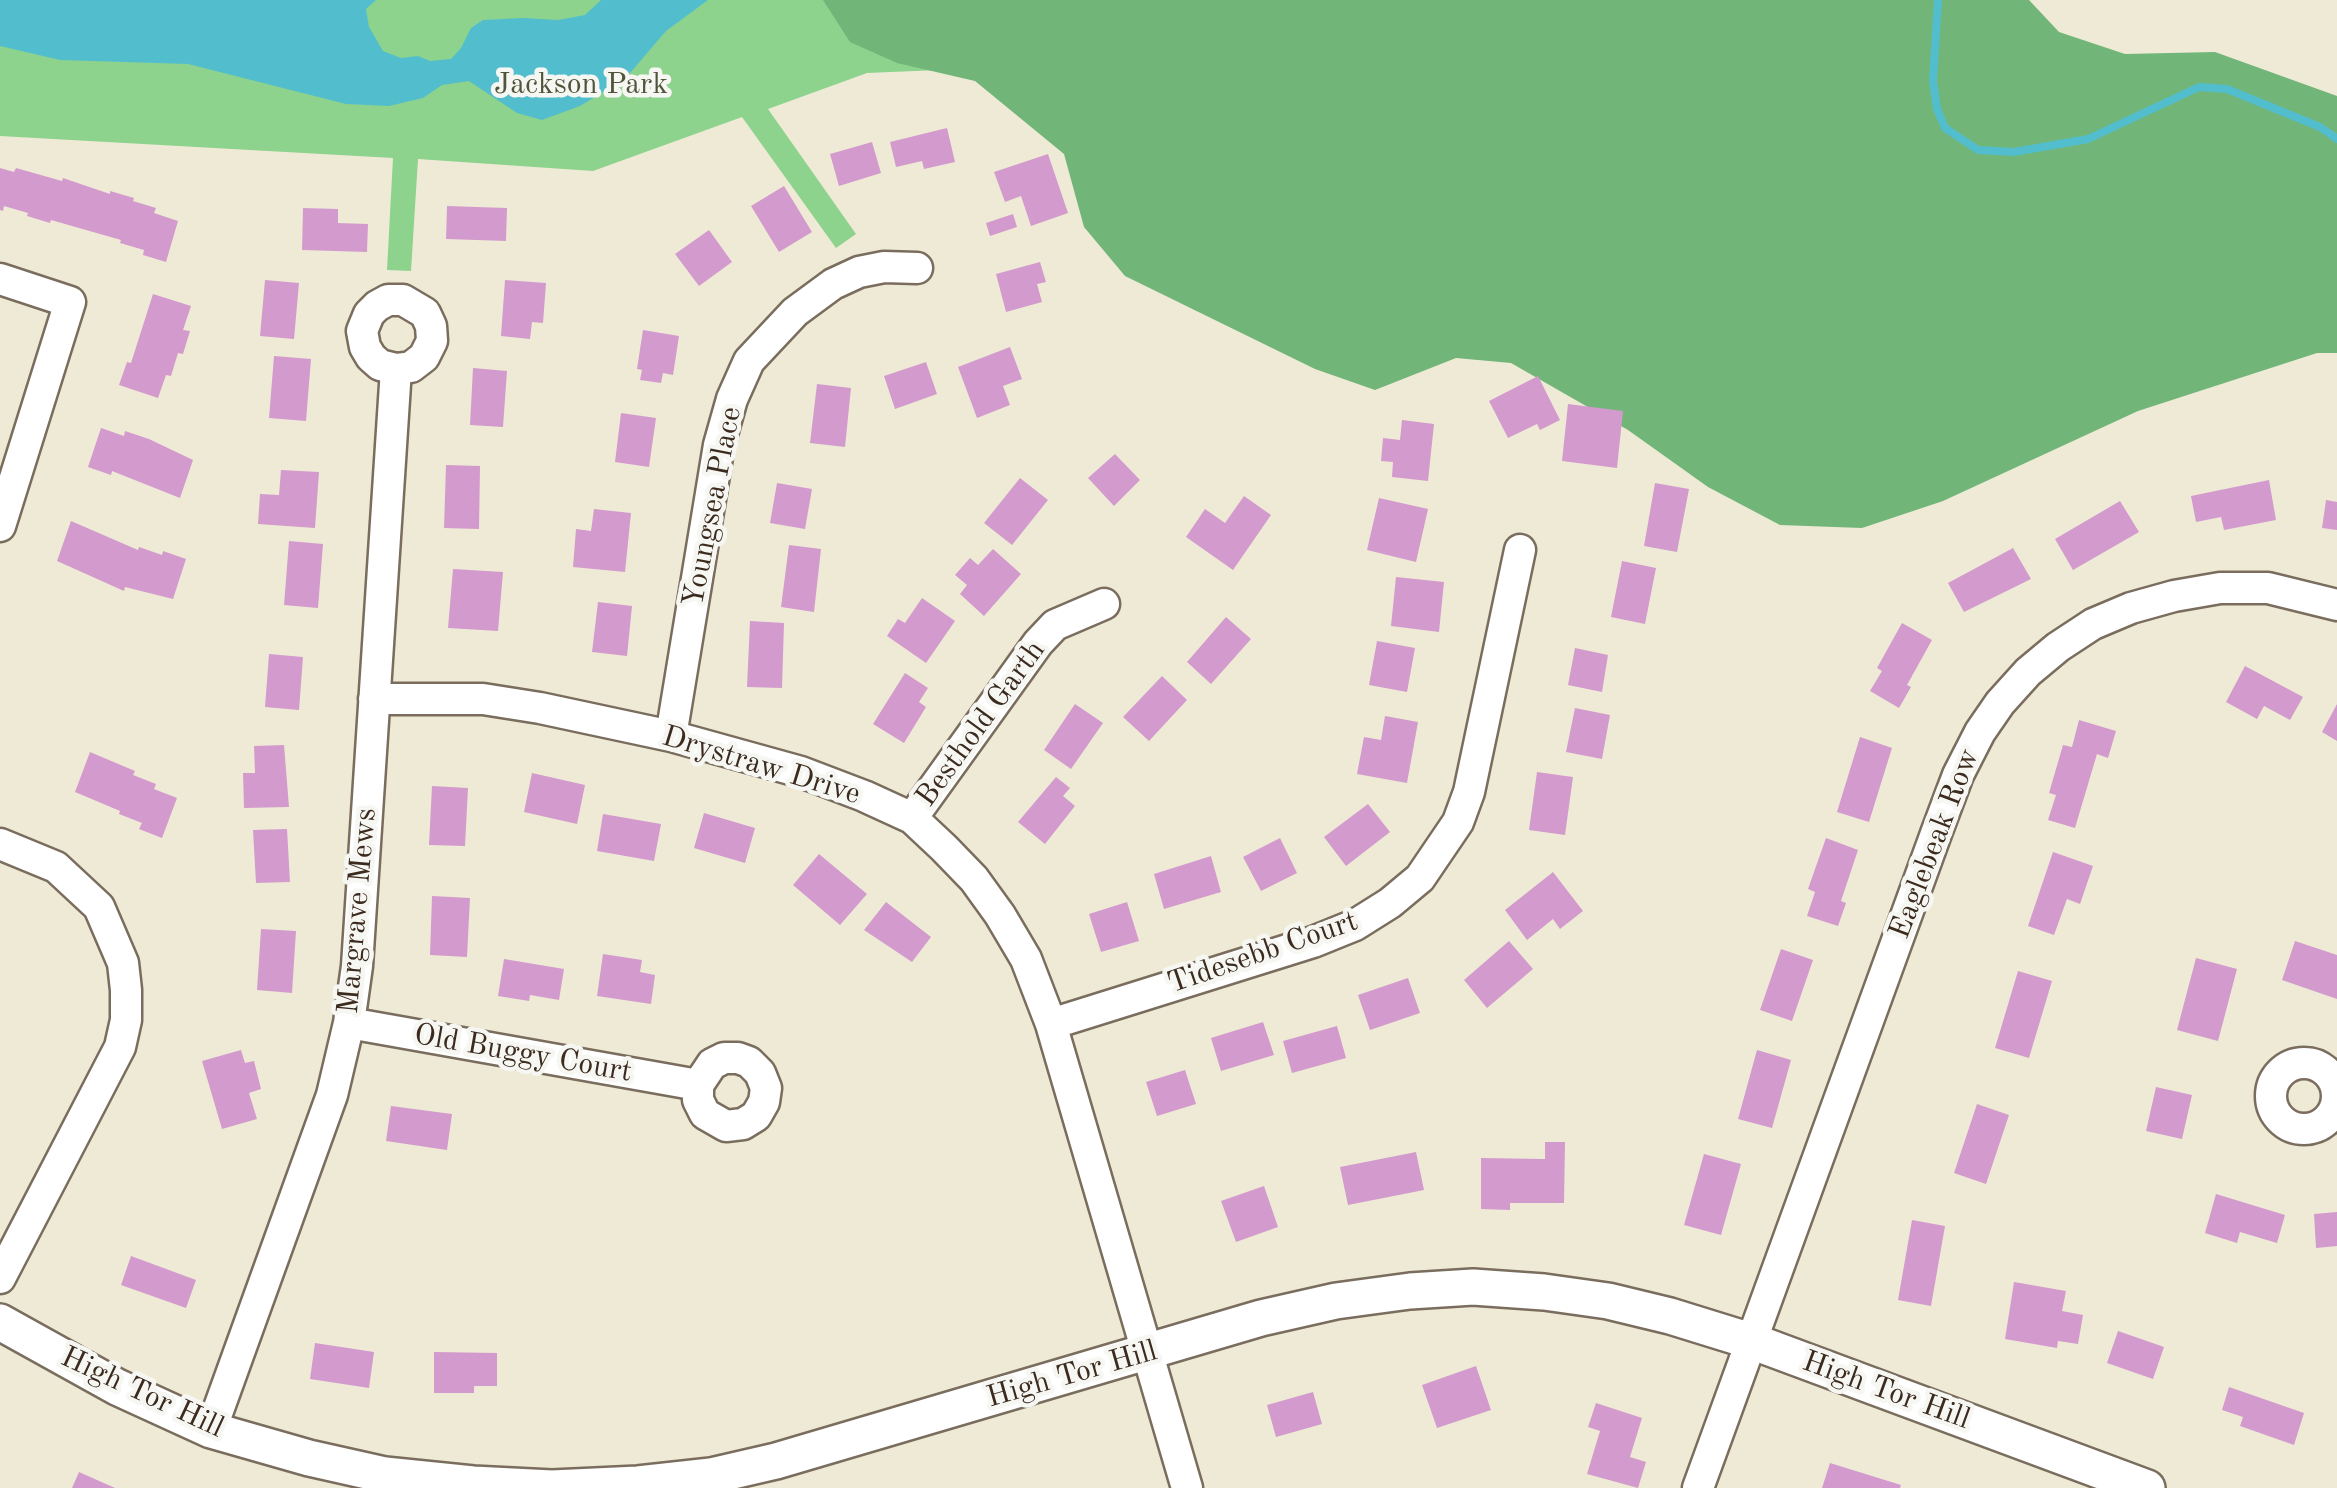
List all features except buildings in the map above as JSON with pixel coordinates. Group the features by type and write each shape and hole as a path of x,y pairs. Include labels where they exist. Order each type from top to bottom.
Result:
{"street":[{"name":"Youngsea Place","path":"671,736 719,445 732,399 749,362 795,312 833,284 859,272 884,267 917,268"},
{"path":"0,279 70,302 8,471 0,526"},
{"name":"Margrave Mews","path":"211,1430 332,1096 349,1022 357,966 396,369"},
{"name":"Tidesebb Court","path":"1051,1024 1355,926 1420,878 1458,822 1469,792 1520,550"},
{"name":"Eaglebeak Row","path":"1698,1488 1958,775 2000,703 2028,672 2069,640 2093,624 2145,604 2220,588 2268,588 2337,605"},
{"name":"Besthold Garth","path":"912,818 1054,625 1104,604"},
{"name":"Drystraw Drive","path":"374,699 484,700 671,736 801,772 912,818 974,879 1026,959 1051,1024 1186,1488"},
{"path":"0,844 56,867 99,907 123,963 126,990 126,1020 120,1047 0,1278"},
{"name":"Old Buggy Court","path":"349,1022 698,1085"},
{"name":"High Tor Hill","path":"0,1322 118,1387 211,1430 385,1475 552,1488 710,1476 1261,1318 1410,1290 1473,1287 1608,1301 1670,1316 1754,1342 2148,1488"}],"green space":[{"name":"Jackson Park","path":"0,0 1049,0 1060,65 867,73 768,109 856,234 836,248 742,117 593,171 418,159 411,271 387,270 393,158 0,136"},
{"path":"823,0 2029,0 2059,32 2125,54 2215,52 2337,96 2337,353 2317,353 2138,411 1943,501 1862,528 1780,525 1708,487 1628,430 1511,363 1456,358 1375,390 1315,369 1125,276 1084,227 1064,154 975,81 897,63 850,42"}],"water":[{"path":"0,0 376,0 366,9 369,27 383,51 401,58 418,56 430,61 451,59 471,28 483,20 558,20 585,15 601,0 708,0 666,31 630,73 610,88 580,106 542,120 517,113 469,81 442,85 423,98 389,106 346,104 188,64 60,60 0,46"}],"waterway":[{"path":"1938,0 1933,81 1937,109 1945,128 1978,150 2014,152 2088,139 2199,87 2227,89 2320,127 2337,139"}]}
